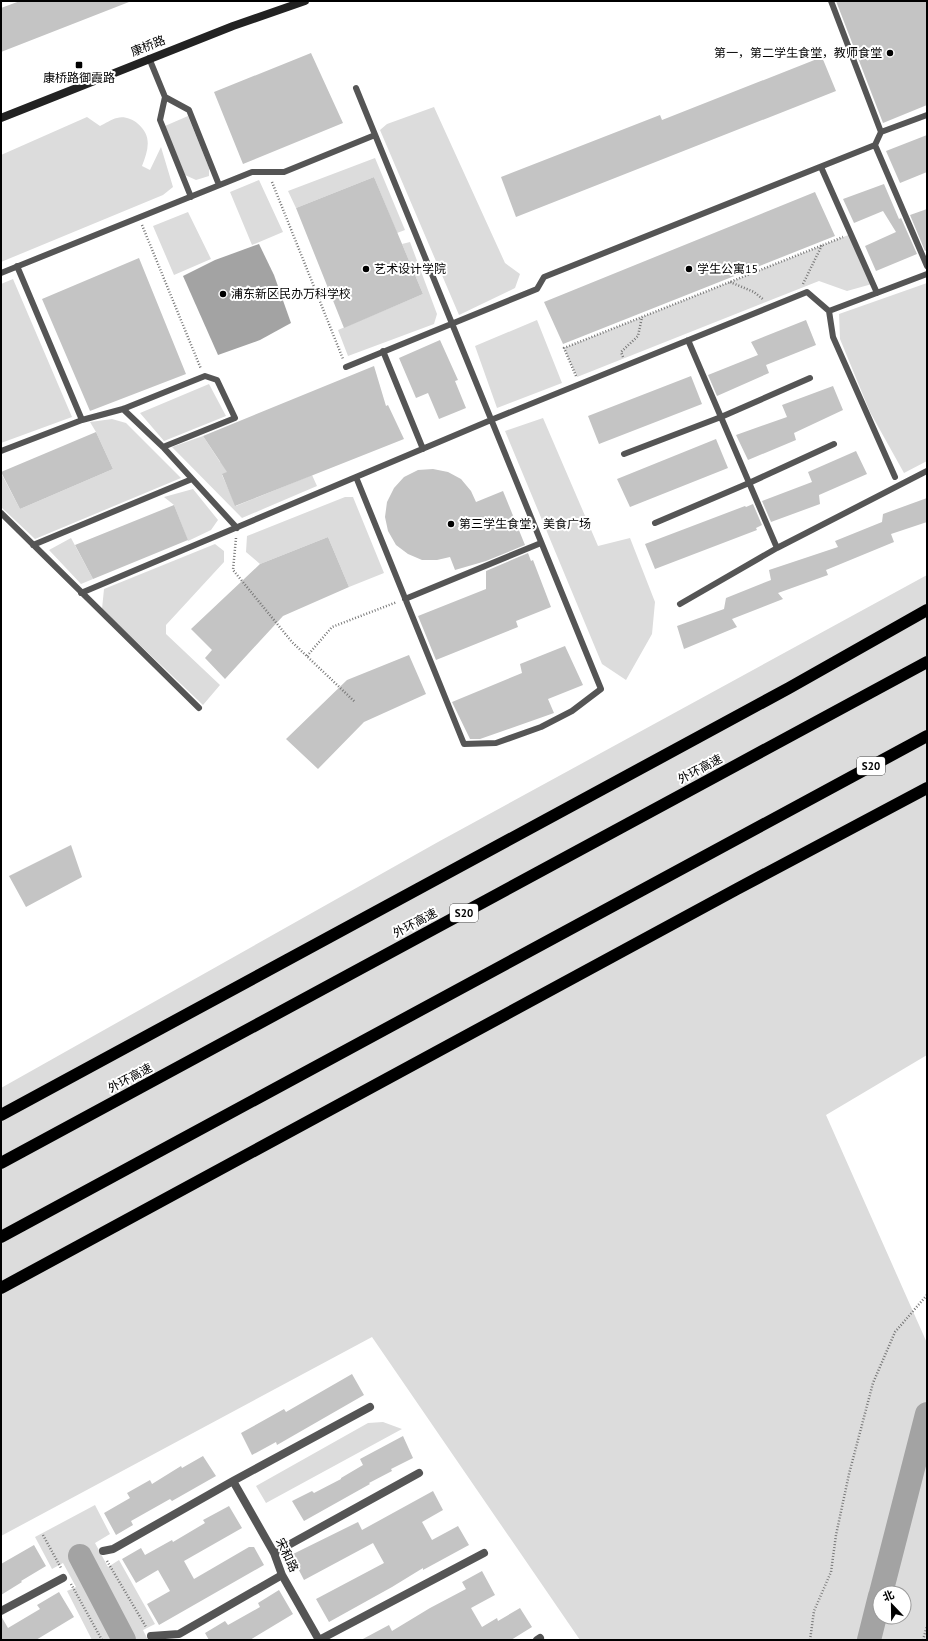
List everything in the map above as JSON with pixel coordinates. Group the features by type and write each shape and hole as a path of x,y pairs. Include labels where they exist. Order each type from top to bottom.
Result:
{"highway":[{"path":"1,1115 789,688 927,610"},
{"name":"外环高速","path":"1,1163 927,662"},
{"name":"S20","path":"1,1237 927,736"},
{"path":"1,1288 737,888 927,788"}],"main road":[{"name":"康桥路","path":"1,118 149,58 233,26 305,1"}],"street":[{"path":"102,1551 113,1549 233,1481 370,1407"},
{"path":"274,1553 419,1473"},
{"name":"宋和路","path":"233,1481 274,1553 282,1575 319,1640"},
{"path":"319,1640 484,1553"},
{"path":"151,1636 178,1634 282,1575"},
{"path":"1,1611 63,1578"}],"lane":[{"path":"831,1 880,132 875,145 926,263"},
{"path":"149,58 165,97 160,120 190,196"},
{"path":"356,88 601,689 572,711 541,727 496,743 464,744 356,477"},
{"path":"165,97 189,110 219,185"},
{"path":"880,132 927,115"},
{"path":"1,273 252,172 284,172 375,135"},
{"path":"346,367 537,289 544,277 875,145"},
{"path":"821,167 876,293"},
{"path":"17,266 82,420"},
{"path":"829,312 927,274"},
{"path":"81,593 491,420 807,292 829,312 833,337 895,477"},
{"path":"688,340 777,548"},
{"path":"383,352 423,449"},
{"path":"1,451 82,420 123,410 204,376 217,380 235,418 162,447"},
{"path":"624,454 721,417 810,378"},
{"path":"123,410 162,447 237,528"},
{"path":"655,523 749,483 834,444"},
{"path":"680,604 777,548 927,472"},
{"path":"33,545 192,480"},
{"path":"1,513 199,708"},
{"path":"405,599 541,543"}],"path":[{"path":"268,172 346,367"},
{"path":"139,217 204,376"},
{"path":"580,384 564,348 850,234"},
{"path":"800,295 804,280 822,245"},
{"path":"729,282 754,292 764,300 768,308"},
{"path":"626,365 621,352 638,336 642,317"},
{"path":"237,528 235,564 233,570 292,642 355,702"},
{"path":"307,656 332,627 405,599"},
{"path":"810,1640 814,1611 831,1572 836,1535 873,1383 895,1332 927,1295"},
{"path":"43,1535 60,1565 63,1578 71,1584 102,1640"},
{"path":"102,1551 151,1636"},
{"path":"923,1640 927,1626"}],"shaded area":[{"path":"434,107 505,263 520,274 515,288 459,315 380,130 387,124"},
{"path":"188,116 209,168 209,176 196,180 185,175 165,126"},
{"path":"87,117 100,126 120,117 128,118 137,123 145,133 148,143 142,166 150,170 161,147 173,187 163,195 1,262 1,155"},
{"path":"375,158 405,230 397,233 374,177 296,208 288,191"},
{"path":"259,180 283,232 252,245 230,192"},
{"path":"188,212 211,259 174,275 153,226"},
{"path":"851,234 872,284 847,291 819,281 577,377 564,348"},
{"path":"410,242 437,314 434,324 348,356 338,330 423,294 402,244"},
{"path":"259,244 274,275 291,323 260,340 218,355 183,276 215,260"},
{"path":"13,279 72,417 1,443 1,284"},
{"path":"927,283 927,461 904,473 870,412 840,339 839,314"},
{"path":"537,320 562,383 497,408 475,346"},
{"path":"209,384 226,416 164,441 140,413"},
{"path":"543,418 598,546 630,538 655,602 652,634 626,680 602,664 505,431"},
{"path":"112,419 126,423 181,478 35,539 1,507 1,473 20,509 113,469 90,422"},
{"path":"203,436 220,462 233,458 237,468 222,475 236,506 312,475 317,486 242,518 172,447"},
{"path":"193,489 218,520 211,530 188,541 174,505 164,497"},
{"path":"345,497 353,497 384,573 349,587 328,537 260,564 246,552 247,536"},
{"path":"71,538 93,579 81,584 49,550"},
{"path":"215,544 224,551 224,562 166,625 166,634 220,685 203,705 102,609 104,589"},
{"path":"927,575 927,1055 826,1115 927,1343 927,1640 580,1640 372,1337 1,1536 1,1088 438,842"},
{"path":"383,1422 402,1429 266,1503 256,1486 368,1423"},
{"path":"95,1505 110,1534 95,1543 108,1567 119,1560 155,1624 143,1630 148,1640 92,1640 67,1591 76,1587 63,1563 52,1569 35,1537"}],"building":[{"path":"20,1 129,2 1,52 1,8"},
{"name":"第一，第二学生食堂，教师食堂","path":"836,1 927,1 927,105 883,123"},
{"path":"311,53 343,123 243,164 214,92"},
{"path":"822,57 836,91 516,217 501,177 660,115 662,120"},
{"path":"927,135 927,172 900,183 886,151"},
{"name":"艺术设计学院","path":"374,177 423,294 344,328 296,208"},
{"path":"884,184 899,219 901,218 917,254 876,271 865,246 896,232 883,211 854,223 843,199"},
{"name":"学生公寓15","path":"815,192 835,236 563,344 544,302"},
{"path":"927,209 927,250 925,251 910,215"},
{"path":"139,258 186,374 90,411 42,299"},
{"path":"806,320 816,345 766,365 769,373 717,396 708,375 758,355 751,342"},
{"path":"440,340 458,380 455,381 466,408 439,419 428,393 416,398 399,358"},
{"path":"374,366 386,406 388,405 404,439 235,506 222,474 227,472 203,436"},
{"path":"691,376 702,404 599,444 588,416"},
{"path":"833,386 843,410 794,433 796,440 748,460 736,435 787,417 782,405"},
{"path":"96,432 113,469 20,509 1,472"},
{"path":"716,439 728,468 630,507 617,479"},
{"path":"856,451 867,474 819,495 820,504 771,522 762,501 812,482 808,472"},
{"name":"第三学生食堂，美食广场","path":"433,469 448,472 461,479 471,491 476,502 503,491 525,545 486,561 455,570 450,557 437,560 422,560 408,554 396,545 388,531 385,517 387,502 394,488 404,477 418,470"},
{"path":"927,498 927,522 891,534 894,542 826,570 828,575 778,593 783,599 732,619 737,627 684,649 677,626 724,609 726,598 771,580 769,570 838,547 835,541 882,522 883,514"},
{"path":"753,504 762,525 756,528 757,530 655,569 645,544"},
{"path":"174,505 188,540 93,579 75,545"},
{"path":"328,537 349,587 283,616 225,679 205,658 212,650 191,629 260,564"},
{"path":"528,553 531,561 533,560 551,607 516,621 518,627 436,660 418,616 486,589 486,571"},
{"path":"565,646 583,685 548,699 554,713 480,739 470,739 452,702 522,673 520,664"},
{"path":"409,655 426,694 364,722 318,769 286,739 347,680"},
{"path":"71,845 82,877 26,907 9,876"},
{"path":"352,1374 364,1395 277,1445 276,1442 252,1455 241,1433 284,1409 286,1412"},
{"path":"403,1436 413,1458 391,1469 392,1471 304,1521 292,1501 312,1491 314,1493 341,1479 363,1465 360,1459"},
{"path":"203,1456 216,1476 172,1501 170,1499 131,1521 133,1525 116,1535 104,1513 130,1498 127,1493 150,1480 152,1484 181,1466 182,1468"},
{"path":"433,1491 443,1510 422,1522 432,1540 458,1526 469,1545 423,1570 423,1568 329,1622 316,1599 384,1563 373,1543 304,1580 291,1555 358,1522 362,1530"},
{"path":"229,1506 242,1528 184,1561 194,1579 249,1547 254,1547 264,1565 159,1625 147,1604 170,1591 158,1570 136,1583 122,1559 141,1548 145,1555 172,1540 173,1542 205,1523 203,1520"},
{"path":"34,1545 46,1566 1,1595 1,1564"},
{"path":"482,1571 495,1595 471,1608 482,1627 497,1618 498,1621 520,1608 532,1627 511,1640 361,1640 389,1625 392,1631 430,1608 466,1589 462,1582"},
{"path":"279,1590 293,1614 250,1640 209,1640 205,1633 225,1621 228,1625 260,1607 258,1603"},
{"path":"59,1592 74,1617 36,1640 1,1640 1,1616 8,1628 40,1609 37,1605"}],"waterway":[{"path":"883,1585 927,1414"},
{"path":"80,1556 124,1640"},
{"path":"869,1640 873,1625"}],"place":[{"name":"第一，第二学生食堂，教师食堂","path":"890,53"},
{"name":"康桥路御霞路","path":"79,65"},
{"name":"艺术设计学院","path":"366,269"},
{"name":"学生公寓15","path":"689,269"},
{"name":"浦东新区民办万科学校","path":"223,294"},
{"name":"第三学生食堂，美食广场","path":"451,524"}]}
